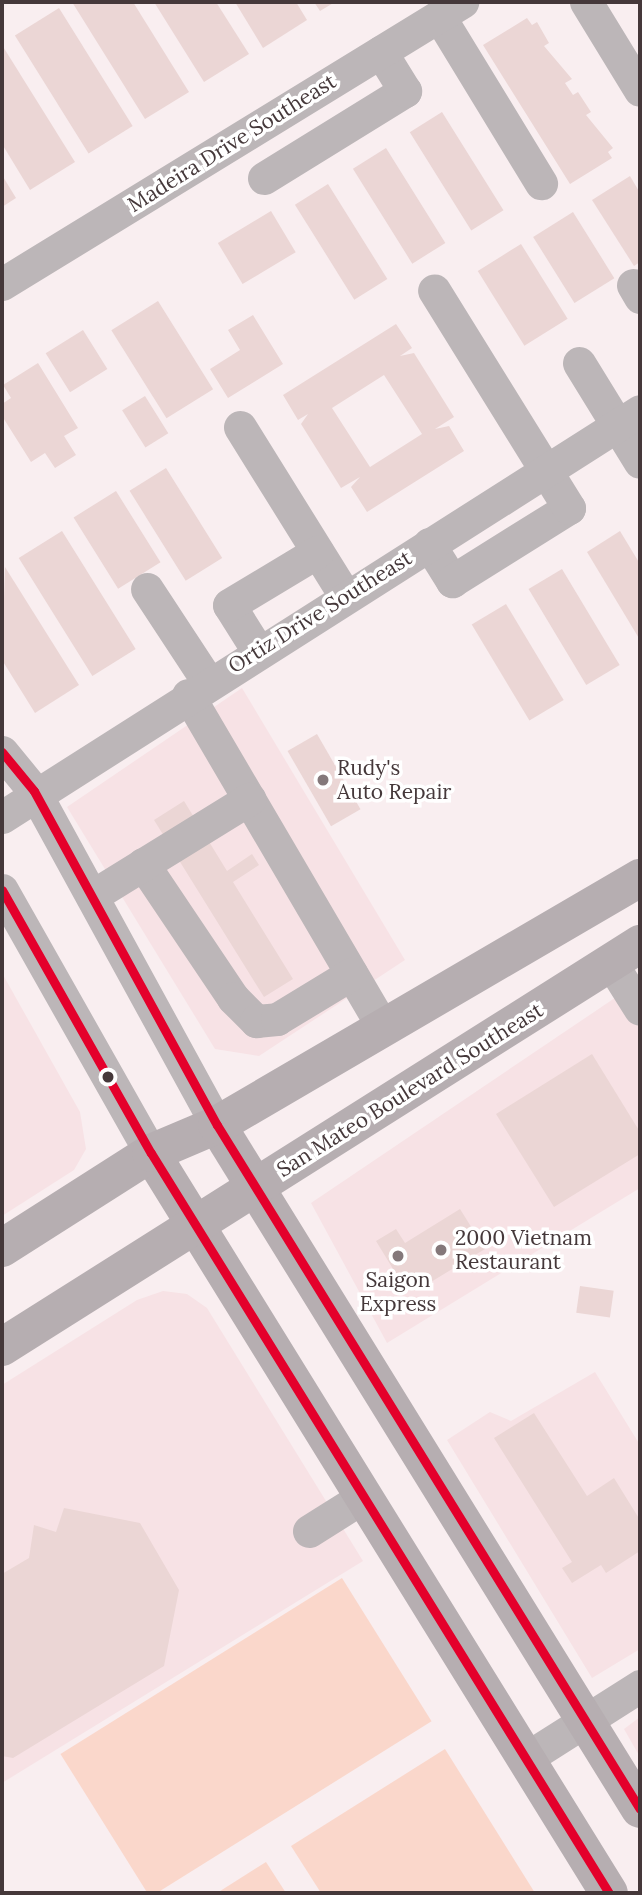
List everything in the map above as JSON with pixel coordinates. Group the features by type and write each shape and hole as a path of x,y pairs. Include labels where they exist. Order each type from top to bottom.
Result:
{"main road":[{"path":"2,1248 151,1153 217,1125 640,878"},
{"name":"San Mateo Boulevard Southeast","path":"2,1347 626,953"},
{"path":"217,1125 640,1809"},
{"path":"151,1153 609,1893"}],"street":[{"path":"586,2 640,90"},
{"path":"450,9 541,183"},
{"name":"Madeira Drive Southeast","path":"2,284 450,9"},
{"path":"266,122 277,170 405,91 381,52"},
{"path":"317,91 341,130"},
{"path":"429,544 452,581 569,508 434,290"},
{"path":"579,363 629,419 640,462"},
{"name":"Ortiz Drive Southeast","path":"2,817 34,791 629,419"},
{"path":"240,426 345,596"},
{"path":"489,506 512,544"},
{"path":"258,651 229,605 317,552"},
{"path":"147,589 198,688 249,799 383,1028"},
{"path":"2,752 34,791 217,1125"},
{"path":"92,896 249,799"},
{"path":"143,864 233,998 256,1021 277,1019 351,974"},
{"path":"2,890 151,1153"},
{"path":"626,953 640,1009"},
{"path":"309,1531 363,1497"},
{"path":"526,1759 640,1686"}],"shaded area":[{"path":"242,688 405,960 259,1056 215,1049 67,807"},
{"path":"2,973 80,1112 86,1149 74,1170 2,1216"},
{"path":"640,981 640,1188 387,1343 311,1203"},
{"path":"163,1291 187,1294 207,1308 363,1561 2,1783 2,1385 137,1300"},
{"path":"595,1372 640,1445 640,1649 592,1678 447,1440 490,1412 511,1421"},
{"path":"342,1578 432,1721 157,1893 147,1893 60,1754"},
{"path":"640,1717 640,1757 624,1729"},
{"path":"445,1749 535,1893 321,1893 291,1846"},
{"path":"266,1862 286,1893 217,1893"}],"building":[{"path":"72,2 133,2 189,92 145,119"},
{"path":"154,2 216,2 249,54 204,82"},
{"path":"235,2 296,2 307,20 263,48"},
{"path":"314,2 335,2 320,11"},
{"path":"59,8 133,126 89,153 15,36"},
{"path":"527,18 532,25 537,22 549,43 544,46 572,79 565,83 573,95 578,92 591,112 586,115 613,148 608,152 612,158 570,184 483,45"},
{"path":"2,45 75,162 30,190 2,144"},
{"path":"442,112 503,210 471,231 410,132"},
{"path":"386,148 445,243 412,264 353,169"},
{"path":"2,175 16,198 2,207"},
{"path":"630,176 640,193 640,262 634,266 592,200"},
{"path":"328,184 387,279 354,300 295,205"},
{"path":"271,211 296,252 243,284 218,243"},
{"path":"573,212 614,278 574,303 533,237"},
{"path":"521,244 568,319 524,346 478,271"},
{"path":"158,301 213,389 166,418 111,330"},
{"path":"253,315 283,364 228,398 210,369 240,350 228,330"},
{"path":"396,324 412,348 400,356 414,353 454,417 435,429 449,426 464,451 367,512 351,487 360,477 341,488 301,424 308,414 298,420 283,395","holes":["384,375 422,434 370,467 332,408"]},
{"path":"83,330 107,369 70,392 46,353"},
{"path":"38,363 78,428 64,436 76,455 55,468 45,453 31,462 2,416 2,404 11,398 3,385"},
{"path":"145,396 168,433 145,448 122,410"},
{"path":"166,468 222,558 186,581 130,491"},
{"path":"116,491 161,562 118,589 74,517"},
{"path":"62,531 136,649 92,676 19,558"},
{"path":"620,531 640,564 640,640 587,552"},
{"path":"5,567 79,685 35,713 2,660"},
{"path":"562,569 620,665 586,685 529,589"},
{"path":"506,604 564,700 529,721 472,625"},
{"name":"Rudy's Auto Repair","path":"317,734 361,809 331,826 288,751"},
{"path":"184,801 227,871 252,854 259,865 233,882 293,979 264,997 154,820"},
{"path":"592,1054 640,1132 640,1154 554,1207 496,1114"},
{"path":"460,1209 485,1249 426,1285 421,1276 404,1287 376,1241 396,1229 405,1243"},
{"path":"580,1286 614,1291 610,1317 576,1313"},
{"path":"534,1413 587,1496 614,1478 640,1520 640,1551 606,1573 601,1565 572,1583 562,1568 572,1562 494,1438"},
{"path":"64,1508 140,1523 179,1590 164,1666 13,1758 2,1756 2,1574 29,1558 34,1525 56,1532"}],"transit line":[{"path":"2,752 34,791 217,1125 640,1809"},
{"path":"2,890 151,1153 609,1893"}],"place":[{"name":"Rudy's Auto Repair","path":"323,780"},
{"name":"2000 Vietnam Restaurant","path":"441,1250"},
{"name":"Saigon Express","path":"398,1256"}]}
